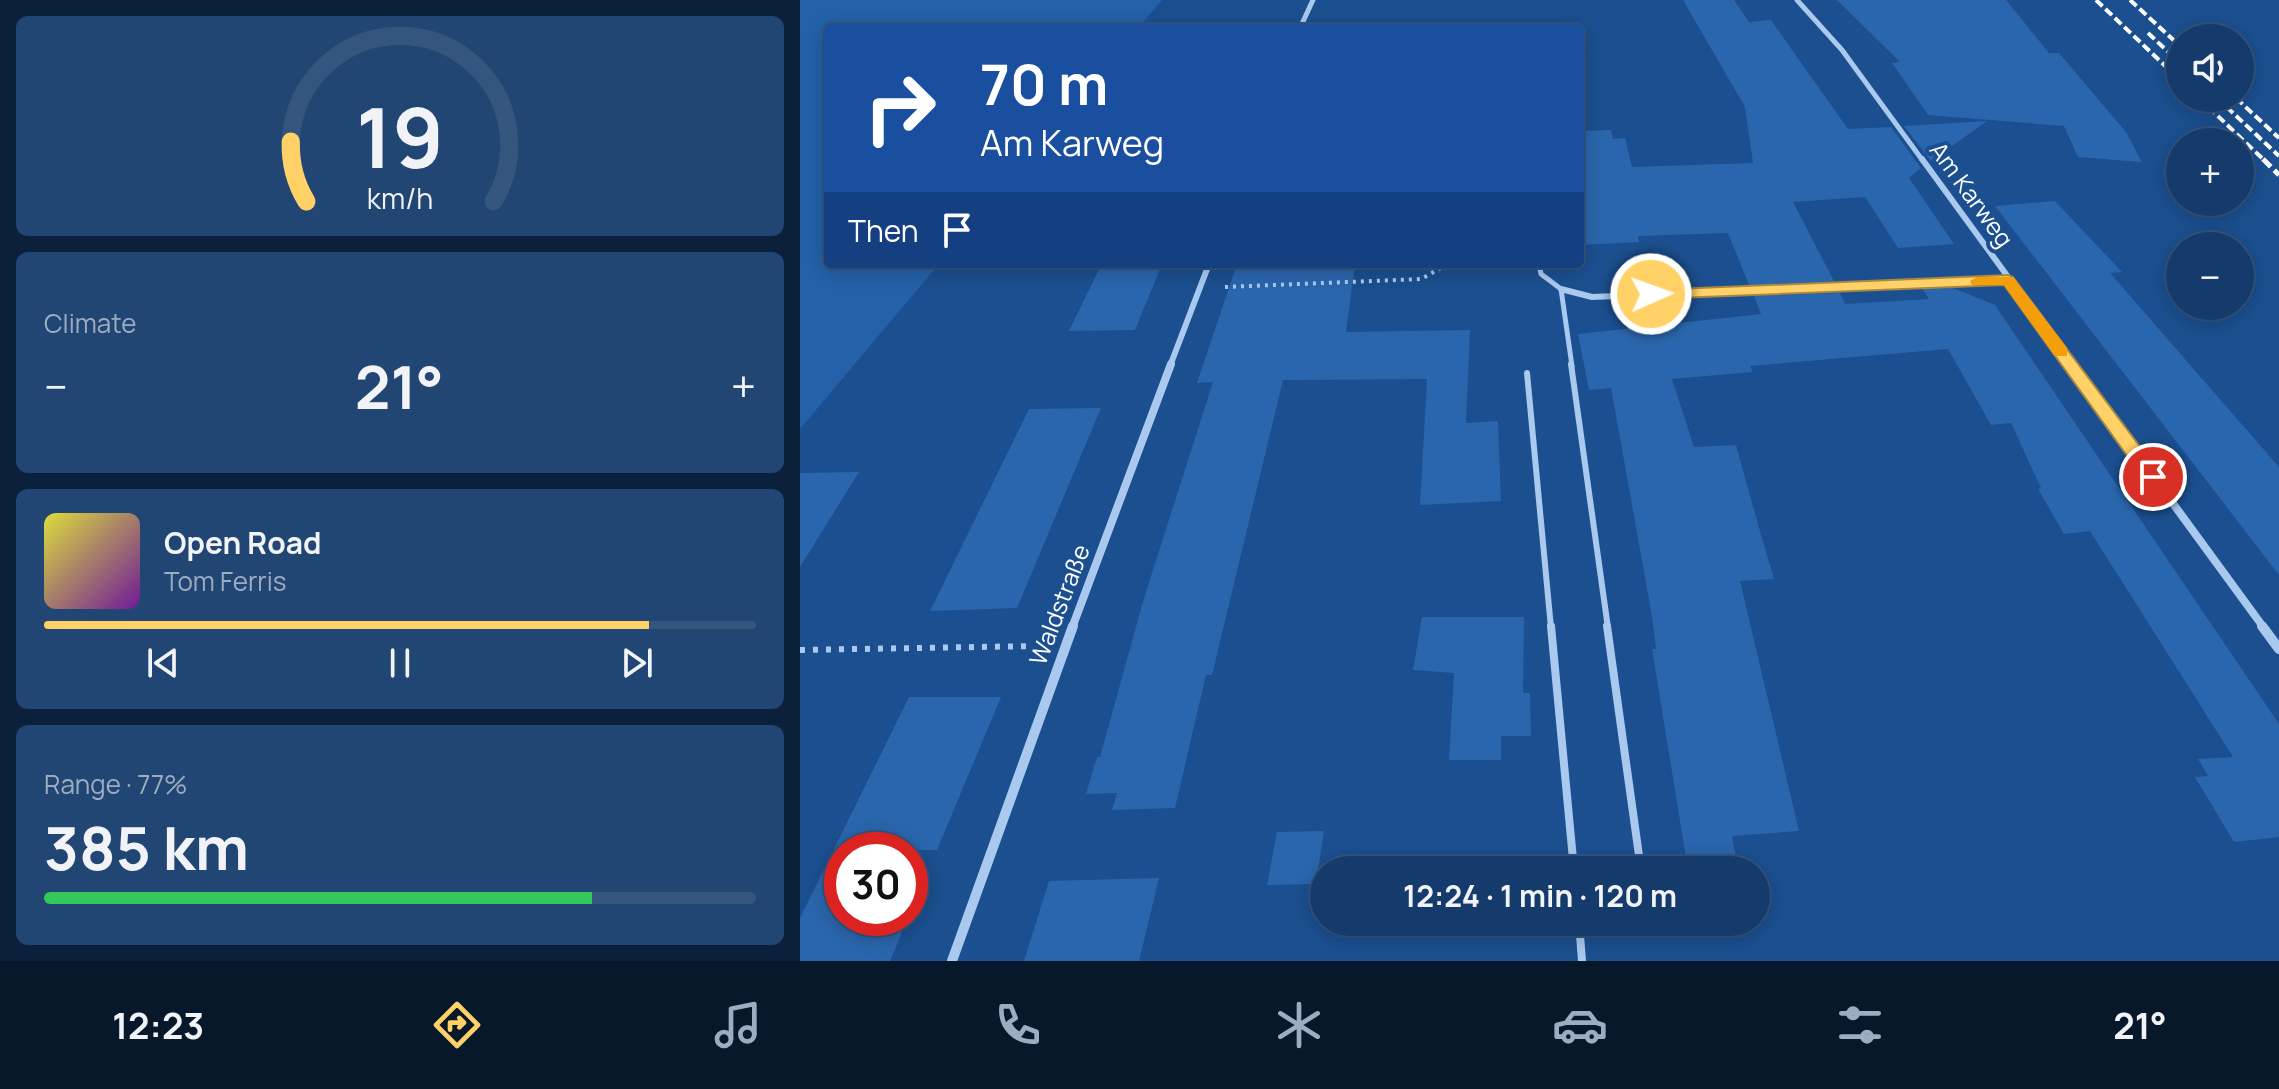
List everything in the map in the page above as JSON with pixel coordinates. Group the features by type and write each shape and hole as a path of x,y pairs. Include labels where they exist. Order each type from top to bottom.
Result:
{"street":[{"path":"1302,24 1313,0"},
{"name":"Am Karweg","path":"1797,0 1842,50 2279,649"},
{"name":"Waldstraße","path":"952,961 1065,646 1208,268"},
{"path":"1561,289 1592,297 2008,280"}],"lane":[{"path":"1540,268 1541,274 1561,289 1639,856"},
{"path":"1527,373 1573,856"},
{"path":"1580,936 1582,961"}],"path":[{"path":"1201,289 1421,279 1441,268"},
{"path":"800,650 1065,646"}],"shaded area":[{"path":"800,0 1162,0 1141,24 824,24 824,268 936,268 800,429"}],"building":[{"path":"1683,0 1734,0 1749,22 1771,20 1848,129 1891,127 1921,168 1909,178 1954,244 1898,248 1865,197 1793,202 1834,281 1749,285 1728,233 1638,236 1639,242 1584,245 1584,131 1611,130 1613,139 1625,138 1632,167 1753,163 1745,107"},
{"path":"1837,0 2006,0 2049,53 2059,53 2126,132 2142,162 2078,157 2064,126 1928,115 1892,63 1900,62"},
{"path":"1987,121 1931,161 1904,126"},
{"path":"2055,201 2122,272 2110,273 2279,467 2279,575 1995,206"},
{"path":"1100,268 1160,268 1135,330 1069,331"},
{"path":"1236,268 1354,268 1346,332 1470,330 1466,423 1498,421 1501,501 1420,505 1427,379 1283,380 1212,675 1206,675 1175,808 1112,810 1117,793 1086,794 1097,757 1100,757 1144,598 1213,382 1197,383"},
{"path":"1953,288 1995,305 2279,724 2279,837 2234,842 2195,777 2208,776 2198,759 2233,757 2090,531 2064,534 2038,489 2041,488 2011,423 1991,425 1948,349 1750,366 1753,372 1672,379 1694,447 1736,445 1774,579 1740,581 1799,831 1732,836 1736,856 1686,856 1652,649 1656,649 1652,616 1611,388 1589,390 1578,334 1761,314 1754,296 1840,293 1845,304 1929,299 1923,289"},
{"path":"1101,408 1017,608 930,611 1029,409"},
{"path":"859,472 800,567 800,473"},
{"path":"1422,617 1524,617 1523,693 1530,693 1531,736 1501,736 1501,760 1449,760 1454,673 1413,670"},
{"path":"909,697 1001,697 937,850 928,850 928,832 842,832"},
{"path":"1324,831 1320,856 1310,856 1310,884 1267,885 1277,832"},
{"path":"824,869 824,936 900,936 890,961 800,961 800,918"},
{"path":"1159,878 1139,961 1024,961 1049,881"}],"railway":[{"path":"2096,0 2166,67"},
{"path":"2130,0 2166,33"},
{"path":"2148,33 2166,50"},
{"path":"2214,112 2265,161"},
{"path":"2232,112 2279,156"},
{"path":"2251,112 2279,138"},
{"path":"2265,161 2279,175"}],"slow traffic":[{"path":"1977,281 2008,280 2061,352"}],"route":[{"path":"1651,294 2008,280 2153,477"}]}
